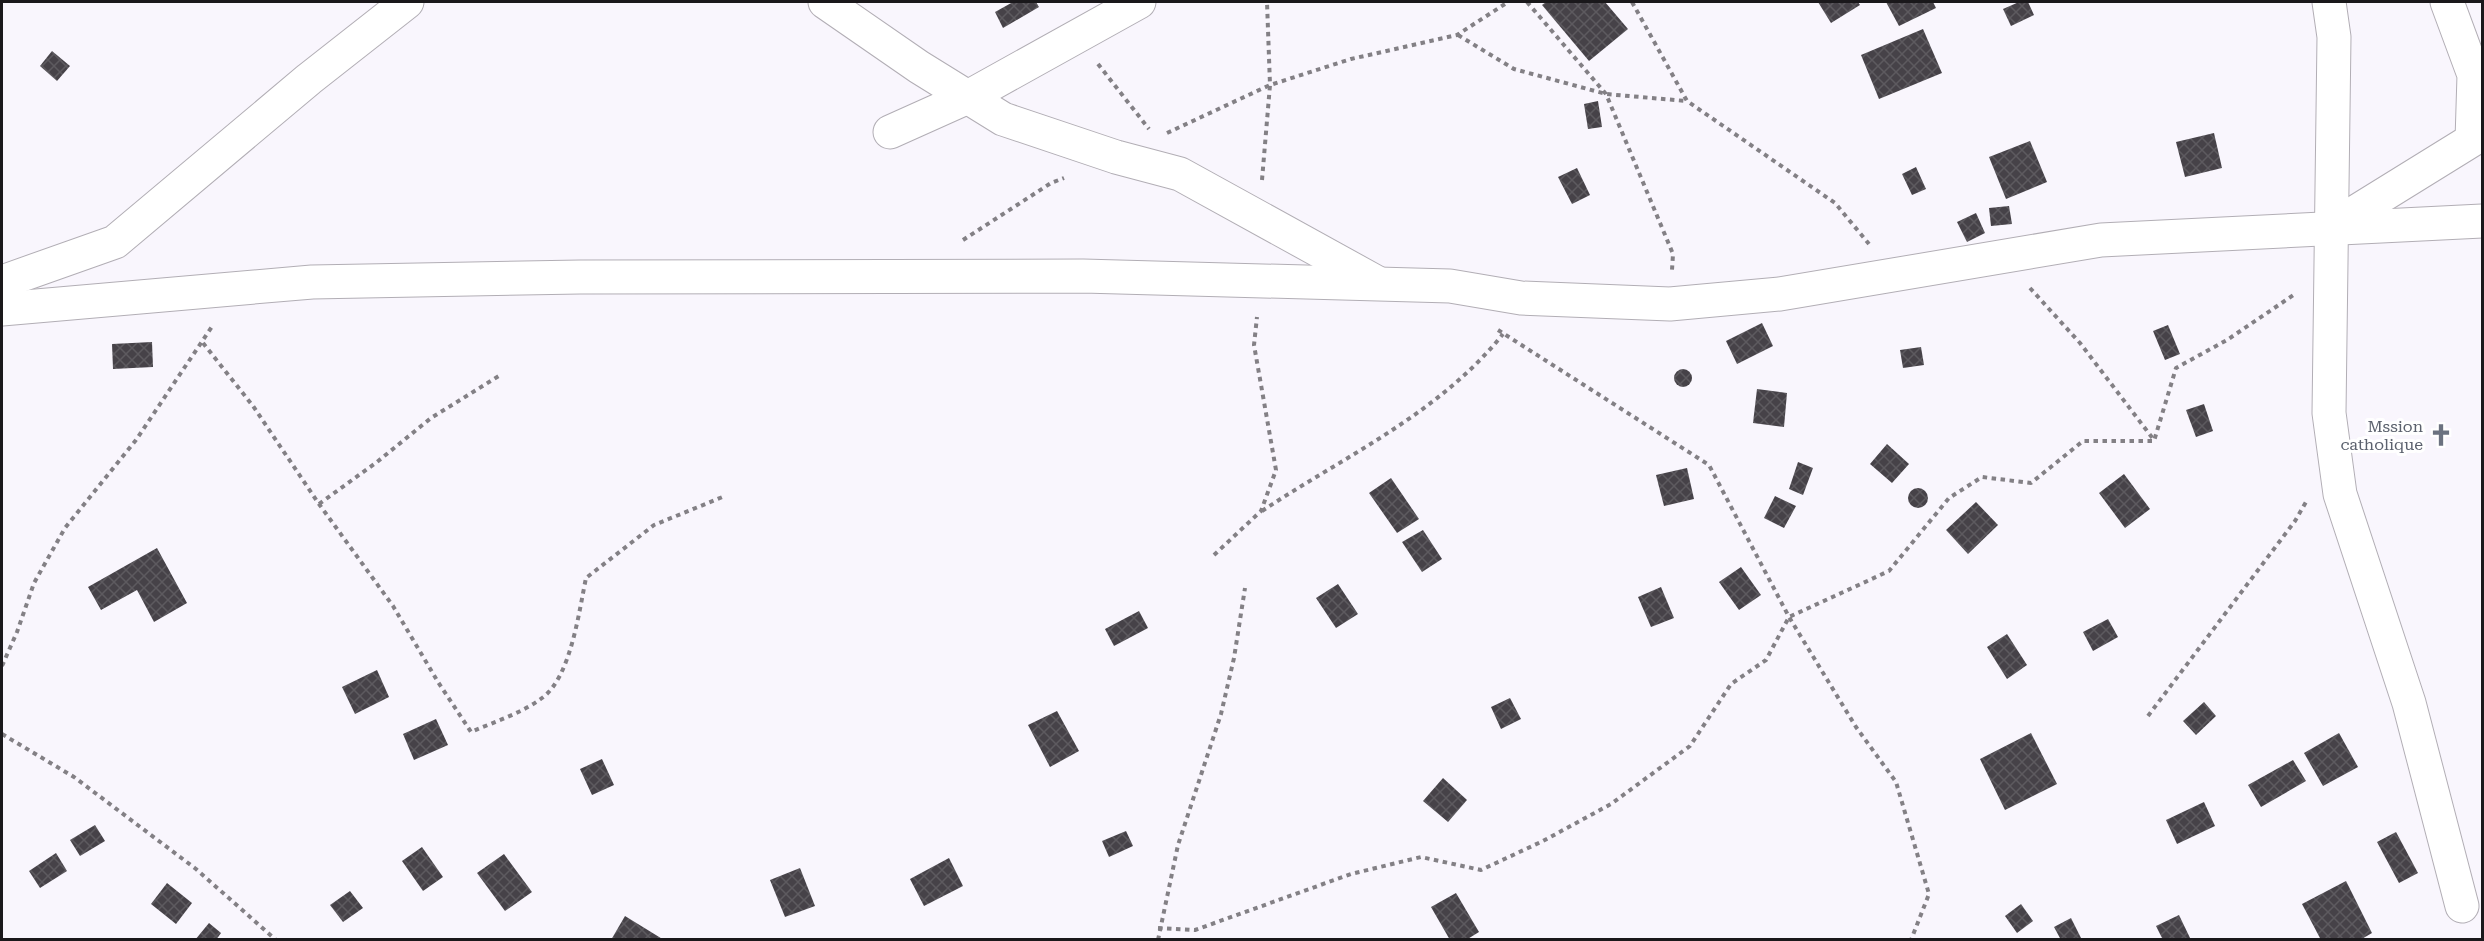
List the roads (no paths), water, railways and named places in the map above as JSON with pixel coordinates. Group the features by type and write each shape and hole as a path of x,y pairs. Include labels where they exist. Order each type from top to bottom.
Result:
{"street":[{"path":"2,282 115,242 309,79 407,2"},
{"path":"825,2 919,67 1003,118 1116,157 1180,174 1380,284"},
{"path":"890,132 968,97 1139,2"},
{"path":"2329,2 2334,37 2330,413 2340,494 2409,703 2462,906"},
{"path":"2331,227 2472,140 2474,75 2446,2"},
{"path":"2,309 312,282 580,277 1083,276 1450,286 1521,298 1670,304 1780,294 2102,240 2482,221"}],"place":[{"name":"Mssion catholique","path":"2441,435"}]}
